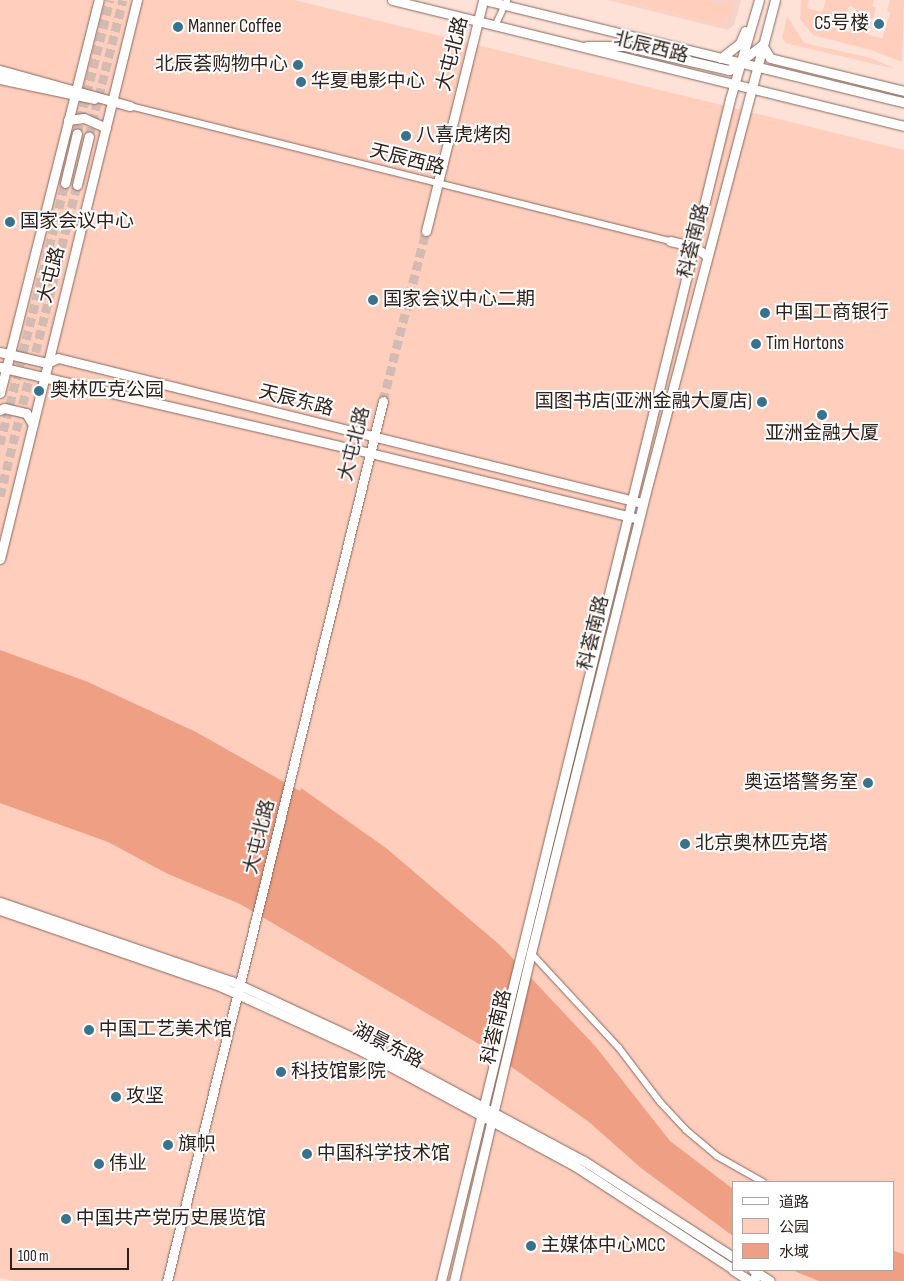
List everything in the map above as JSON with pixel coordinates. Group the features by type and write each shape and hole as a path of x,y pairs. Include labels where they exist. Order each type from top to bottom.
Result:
{"street":[{"name":"大屯路","path":"0,393 5,353 99,0"},
{"name":"大屯路","path":"0,559 137,0"},
{"name":"北辰西路","path":"392,0 904,126"},
{"name":"北辰西路","path":"484,0 505,2 756,67 904,102"},
{"name":"大屯北路","path":"426,231 484,0"},
{"path":"721,58 740,43 754,0"},
{"name":"科荟南路","path":"454,1281 494,1116 519,962 730,99 759,0"},
{"name":"科荟南路","path":"440,1281 483,1110 502,1058 527,970 643,503 749,89 775,0"},
{"path":"495,26 505,2"},
{"path":"756,10 762,16 771,14"},
{"path":"578,47 625,46 729,70 762,45 770,58 904,91"},
{"name":"天辰西路","path":"0,70 75,93"},
{"path":"730,99 744,77 751,73 784,74"},
{"name":"天辰西路","path":"0,79 75,93 130,106 695,247 710,245"},
{"path":"68,120 84,118 106,128"},
{"path":"65,183 77,133"},
{"path":"77,185 89,136"},
{"name":"天辰西路","path":"695,247 707,256"},
{"name":"天辰东路","path":"5,353 47,363 58,358 643,503"},
{"name":"天辰东路","path":"3,368 639,519"},
{"name":"大屯北路","path":"167,1281 382,402"},
{"path":"0,410 4,408 26,414 33,424"},
{"name":"湖景东路","path":"0,902 239,989 360,1041 494,1116 584,1161 732,1256"},
{"name":"湖景东路","path":"0,910 239,989"},
{"path":"531,953 620,1048 660,1102 686,1130 717,1156 761,1181"},
{"name":"湖景东路","path":"494,1116 575,1166 732,1269"},
{"name":"湖景东路","path":"735,1271 750,1281"},
{"path":"750,1281 755,1278 754,1271"},
{"path":"754,1271 770,1281"}],"shaded area":[{"path":"607,0 741,0 734,25 728,30"}],"green space":[{"name":"奥林匹克公园","path":"0,0 294,0 904,150 904,1281 13,1281 0,1278"},
{"path":"616,0 705,0 720,4 735,0 727,21 721,25"},
{"path":"801,0 809,0 807,8 822,12 826,0 874,0 872,6 876,8 868,34 882,39 890,13 887,11 890,0 904,0 902,62 871,50 813,35 800,19","holes":["849,6 857,9 850,32 842,30"]},
{"path":"787,16 804,43 871,58 896,69 786,43 782,38"}],"water":[{"path":"0,650 88,682 196,732 300,791 301,788 386,848 501,946 596,1047 670,1141 732,1188 732,1235 641,1168 589,1122 479,1044 240,904 168,874 108,842 0,803"},
{"path":"894,1251 904,1254 904,1281 819,1281 794,1271 894,1271"}],"tunnel":[{"path":"77,133 110,0"},
{"path":"89,136 123,0"},
{"path":"0,444 65,183"},
{"path":"0,496 77,185"},
{"path":"383,401 426,231"}],"place":[{"name":"C5号楼","path":"879,24"},
{"name":"Manner Coffee","path":"178,27"},
{"name":"北辰荟购物中心","path":"298,65"},
{"name":"华夏电影中心","path":"301,82"},
{"name":"八喜虎烤肉","path":"406,136"},
{"name":"国家会议中心","path":"10,222"},
{"name":"国家会议中心二期","path":"373,300"},
{"name":"中国工商银行","path":"765,313"},
{"name":"Tim Hortons","path":"756,344"},
{"name":"奥林匹克公园","path":"39,391"},
{"name":"国图书店(亚洲金融大厦店)","path":"762,402"},
{"name":"亚洲金融大厦","path":"822,415"},
{"name":"奥运塔警务室","path":"868,783"},
{"name":"北京奥林匹克塔","path":"685,844"},
{"name":"中国工艺美术馆","path":"89,1030"},
{"name":"科技馆影院","path":"281,1072"},
{"name":"攻坚","path":"116,1097"},
{"name":"旗帜","path":"168,1145"},
{"name":"中国科学技术馆","path":"307,1154"},
{"name":"伟业","path":"99,1164"},
{"name":"中国共产党历史展览馆","path":"66,1219"},
{"name":"主媒体中心MCC","path":"531,1246"}]}
